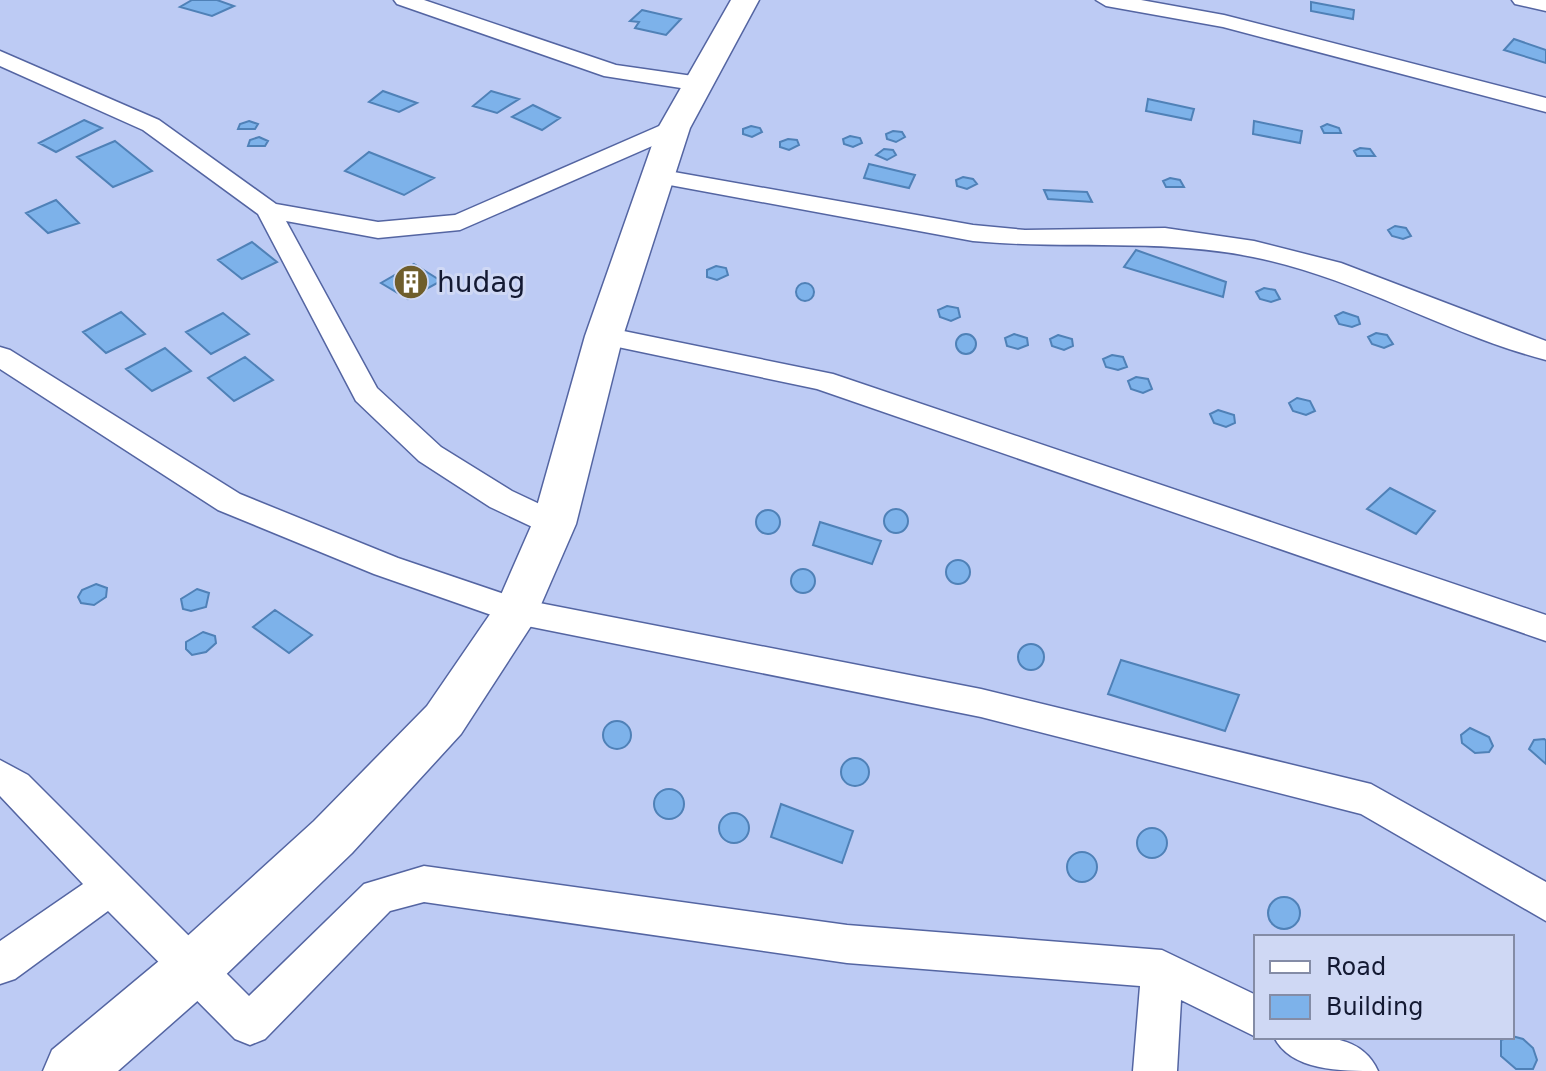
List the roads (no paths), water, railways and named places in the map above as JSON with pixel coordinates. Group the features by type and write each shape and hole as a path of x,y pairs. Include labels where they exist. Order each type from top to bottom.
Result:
{"street":[{"path":"404,0 612,71 700,84"},
{"path":"73,1071 191,970 333,837 444,720 517,611 554,524 604,336 674,128 745,0"},
{"path":"1106,0 1224,21 1546,105"},
{"path":"1522,0 1546,5"},
{"path":"0,58 151,125 268,210 378,230 460,222 674,128"},
{"path":"657,176 973,233 1025,238 1165,236 1254,249 1332,269 1546,351"},
{"path":"268,210 366,394 430,454 501,499 554,524"},
{"path":"604,336 823,381 1546,628"},
{"path":"0,356 229,502 386,566 517,611 981,703 1371,800 1546,903"},
{"path":"0,776 15,786 191,970 250,1025 378,897 424,884 847,944 1162,969 1254,1016"},
{"path":"0,965 112,886"},
{"path":"1155,1071 1162,969"},
{"path":"1299,1039 1356,1071"}],"place":[{"name":"hudag","path":"411,282"}]}
